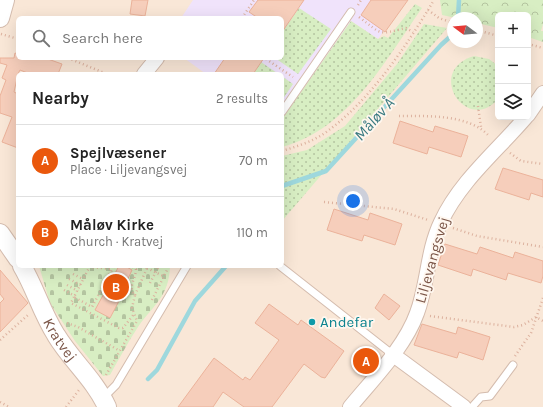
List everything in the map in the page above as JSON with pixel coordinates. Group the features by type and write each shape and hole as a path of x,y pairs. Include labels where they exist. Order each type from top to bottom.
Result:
{"street":[{"path":"0,18 4,0"},
{"path":"146,72 155,60"},
{"name":"Liljevangsvej","path":"531,110 543,93"},
{"name":"Liljevangsvej","path":"350,407 407,334 417,314 440,224 465,182 500,147 524,120"},
{"path":"0,233 16,248"},
{"name":"Kratvej","path":"23,268 54,333 66,351 98,377 105,402"},
{"path":"392,354 464,407"}],"lane":[{"path":"284,109 352,12"},
{"path":"105,402 187,268"},
{"path":"283,268 392,354"},
{"path":"472,407 481,397 490,396 513,365"}],"path":[{"path":"243,16 254,0"},
{"path":"284,150 303,145 328,131 357,106 380,78 434,0"},
{"path":"428,10 439,18 447,21"},
{"path":"363,20 384,34 406,28 413,32"},
{"path":"483,32 495,35"},
{"path":"0,34 16,38"},
{"path":"531,45 543,48"},
{"path":"73,60 102,72"},
{"path":"268,60 302,83"},
{"path":"478,106 481,128"},
{"path":"399,116 439,116 481,128 500,147 521,161 543,164"},
{"path":"90,268 71,304 119,328 123,328 134,314"},
{"path":"64,290 92,307 113,268"},
{"path":"134,268 136,269 136,274 131,286 132,292 135,295"},
{"path":"66,407 98,377 107,372 120,351 137,321 132,308 135,295 148,268"},
{"path":"150,268 163,276"},
{"path":"150,284 158,268"},
{"path":"152,300 168,268"},
{"path":"73,274 84,279"},
{"path":"70,279 80,285"},
{"path":"67,285 78,290"},
{"path":"513,365 512,360 531,333 543,298"},
{"path":"0,340 41,305"},
{"path":"417,314 514,327 523,325 536,317"},
{"path":"536,317 543,321"},
{"path":"64,323 78,327 120,351"},
{"path":"0,402 9,407"}],"shaded area":[{"path":"0,0 543,0 543,407 0,407"},
{"path":"193,0 405,0 378,39 351,21 284,116 284,72 203,72 187,60 284,60 284,16 182,16"}],"green space":[{"path":"440,0 543,0 543,24 541,31 543,31 543,42 531,38 531,12 495,12 495,27 483,24 483,12 447,12 447,16 442,15"},
{"path":"415,4 422,8 379,71 346,109 327,125 306,138 284,146 284,116 351,21 378,39 384,36 388,38"},
{"path":"299,8 331,29 298,74 278,60 284,60 284,29"},
{"path":"424,24 447,28 284,219 284,156 307,150 345,126 397,64"},
{"path":"474,56 489,59 495,64 495,101 486,108 474,110 464,105 456,97 451,86 452,74 459,64"},
{"path":"261,62 276,72 254,72"},
{"path":"284,78 293,84 284,97"},
{"path":"40,268 170,268 169,277 164,293 138,327 110,375 103,376 75,341 50,303"}],"building":[{"path":"132,0 148,0 145,16 130,14"},
{"path":"258,0 304,0 284,29 284,16 255,16 249,12"},
{"path":"371,0 408,0 385,32 361,15"},
{"path":"15,53 16,60 51,60 62,64 59,72 25,72 20,70 19,72 16,72 14,92 16,93 16,147 2,142 12,117 0,113 0,96 6,80 2,78 7,65 0,63 0,58 14,58"},
{"path":"224,60 263,60 254,72 215,72"},
{"path":"400,121 433,132 435,126 468,136 461,157 429,147 427,154 393,143"},
{"path":"503,168 543,180 543,197 531,193 529,200 495,189"},
{"path":"334,209 368,220 370,213 402,224 395,245 364,235 362,241 327,230"},
{"path":"445,244 477,254 480,247 513,258 515,252 543,261 543,276 541,283 508,273 506,280 473,269 471,276 438,265"},
{"path":"118,268 128,268 132,270 127,281 129,282 110,318 95,310"},
{"path":"0,270 28,303 0,332 0,303 4,299 0,294"},
{"path":"384,294 400,306 389,320 375,308"},
{"path":"269,304 298,325 301,320 344,351 325,378 321,377 304,364 272,407 244,407 223,392 213,407 178,407 214,358 243,380 245,377 250,380 279,340 255,323"},
{"path":"422,324 456,334 458,327 490,337 483,360 459,352 457,358 414,345"}],"waterway":[{"name":"Måløv Å","path":"458,12 459,0"},
{"name":"Måløv Å","path":"284,185 326,171 447,40"},
{"name":"Måløv Å","path":"148,379 157,370 195,301 224,268"}],"place":[{"name":"Måløv Kirke","path":"116,287"},
{"name":"Andefar","path":"312,322"},
{"name":"Spejlvæsener","path":"366,361"}]}
